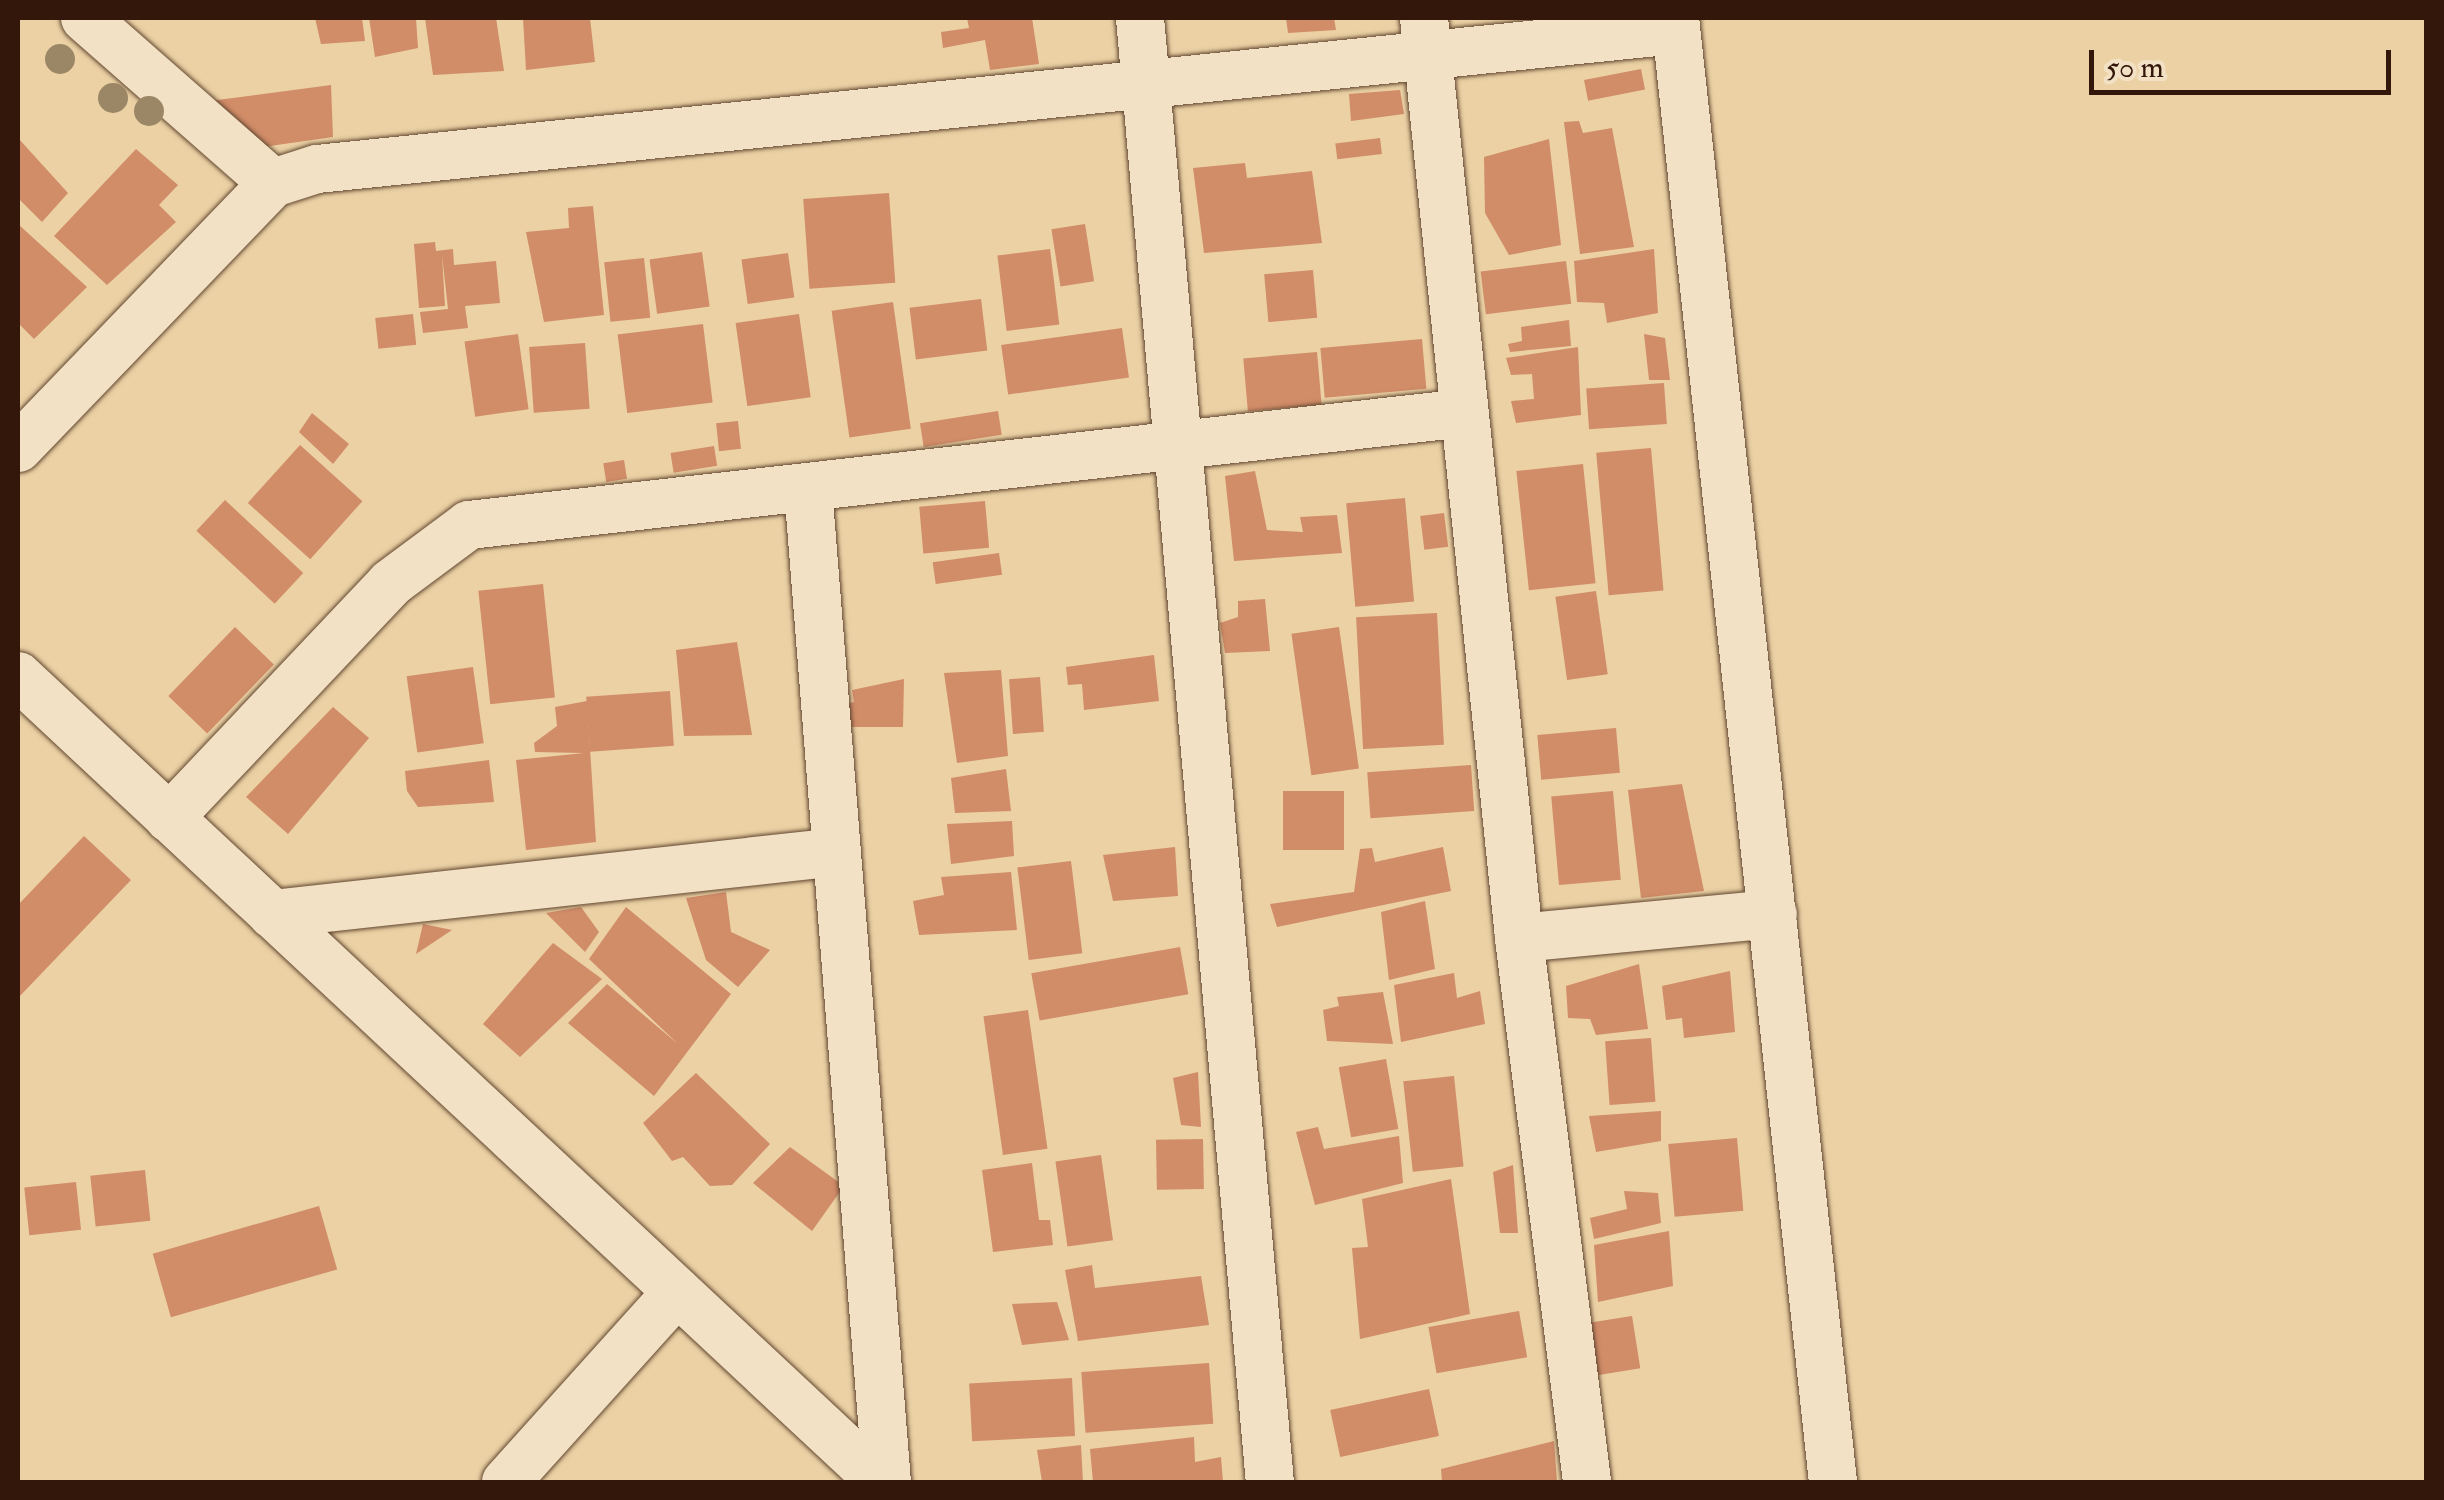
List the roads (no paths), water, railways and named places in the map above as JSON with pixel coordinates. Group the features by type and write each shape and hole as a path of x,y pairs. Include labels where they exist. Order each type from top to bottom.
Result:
{"street":[{"path":"85,18 273,183"},
{"path":"1140,18 1183,447 1270,1482"},
{"path":"18,448 273,183 318,169 1148,84 1426,37 1675,24 1832,1482"},
{"path":"1426,37 1519,938 1587,1482"},
{"path":"170,818 392,584 468,526 1465,413"},
{"path":"808,488 884,1482"},
{"path":"18,676 884,1482"},
{"path":"272,914 837,852"},
{"path":"1519,938 1773,914"},
{"path":"506,1482 677,1292"}]}
